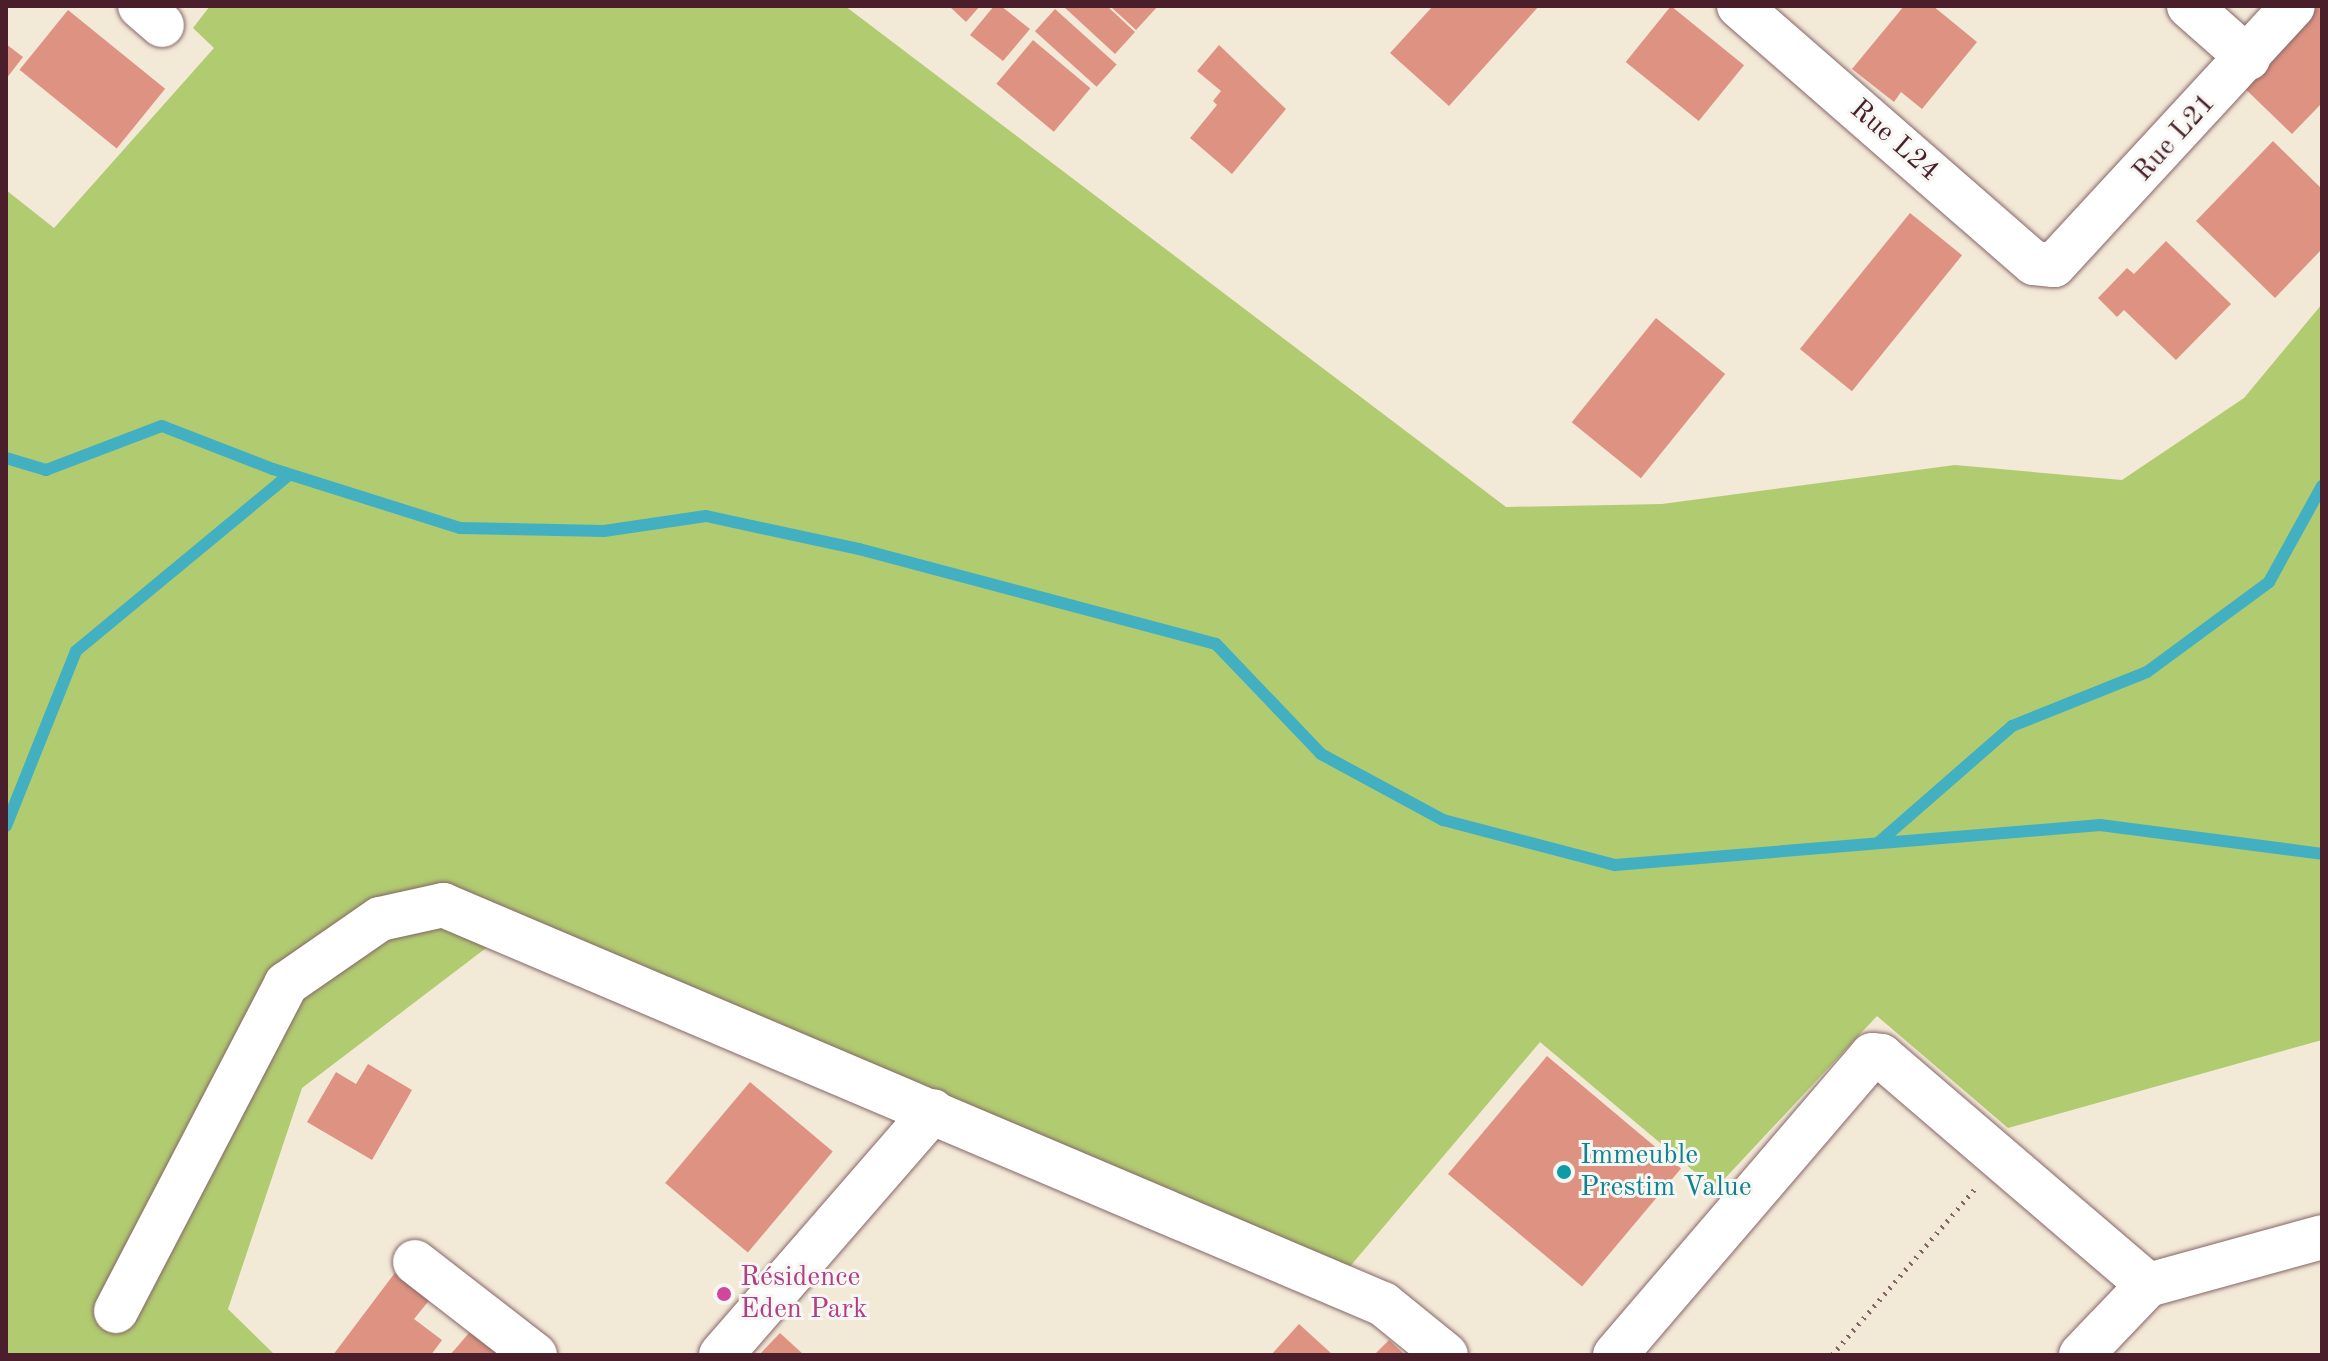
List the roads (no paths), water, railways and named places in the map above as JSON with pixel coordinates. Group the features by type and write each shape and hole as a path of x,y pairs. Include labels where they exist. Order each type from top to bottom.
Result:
{"street":[{"name":"Rue L24","path":"1739,6 2034,263 2054,265"},
{"path":"2189,6 2248,58"},
{"name":"Rue L21","path":"2054,265 2293,6"},
{"path":"116,1311 286,984 380,919 443,905 1383,1304 1446,1355"},
{"path":"1615,1355 1872,1055 1881,1056 1999,1161 2148,1285"},
{"path":"721,1355 933,1111"},
{"path":"2081,1355 2148,1285 2322,1237"},
{"path":"415,1262 535,1355"}],"waterway":[{"path":"6,458 46,470 162,426 273,469 460,528 604,531 706,516 859,549 1216,644 1321,754 1443,820 1615,865 2100,825 2322,854"},
{"path":"6,826 76,651 289,475"},
{"path":"1878,843 2012,726 2147,672 2269,582 2322,486"}],"place":[{"name":"Immeuble Prestim Value","path":"1564,1172"},
{"name":"Résidence Eden Park","path":"724,1294"}]}
